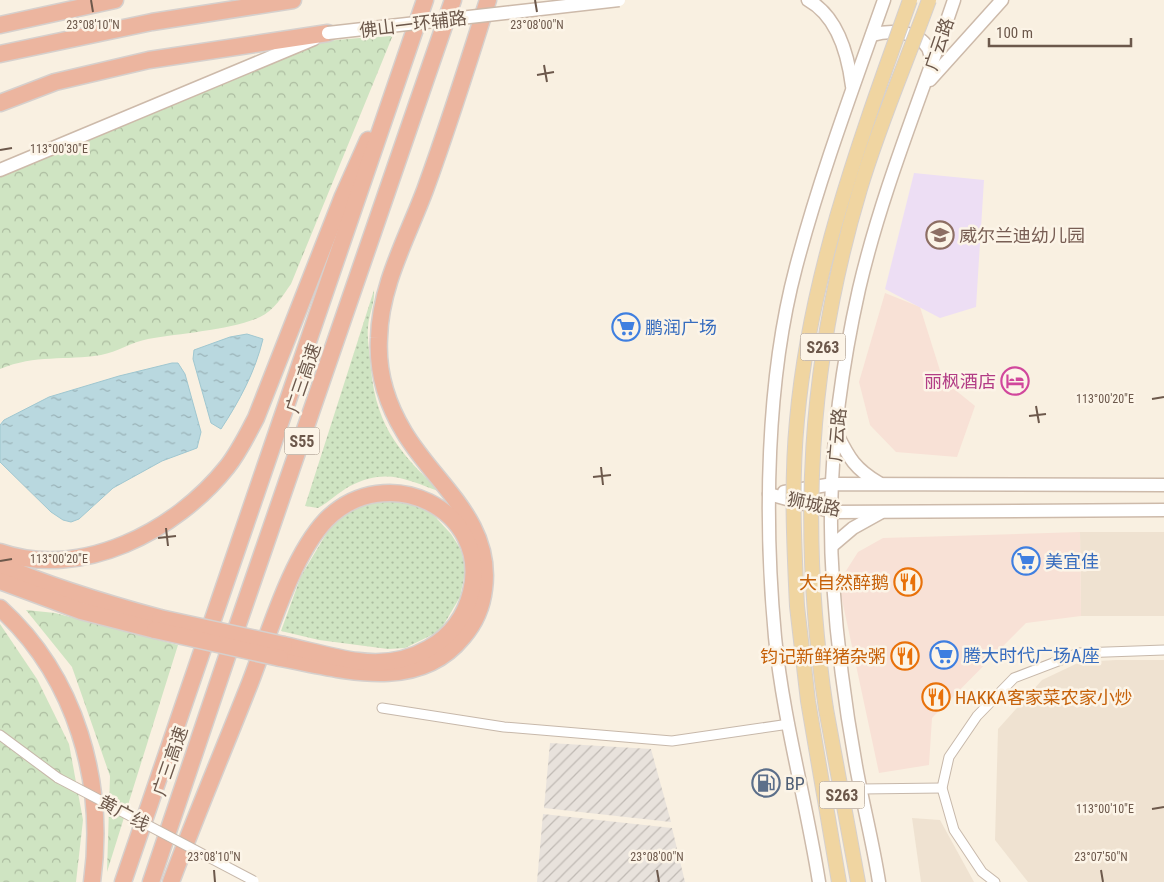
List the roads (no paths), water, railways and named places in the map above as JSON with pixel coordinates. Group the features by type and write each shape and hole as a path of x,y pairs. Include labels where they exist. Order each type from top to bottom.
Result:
{"highway":[{"path":"0,25 115,0"},
{"path":"0,54 195,14 293,0"},
{"name":"广三高速","path":"123,882 425,0"},
{"name":"广三高速","path":"151,882 453,0"},
{"path":"0,581 81,611 158,624 282,652 364,674 409,670 429,664 457,645 477,616 483,598 485,561 478,537 463,510 415,449 394,413 382,378 378,340 382,312 394,268 434,164 488,0"},
{"path":"0,61 104,32"},
{"path":"0,103 55,82 149,60 328,33"},
{"path":"0,552 45,560 90,554 134,540 174,518 193,502 227,467 241,447 256,418 342,196 403,63"},
{"path":"0,91 31,84 55,82"},
{"path":"171,882 283,597 313,536 340,507 370,495 394,492 426,500 441,509 462,533 473,566 473,586 469,603 461,618 450,633 436,645 408,657 381,661 359,661 282,652"},
{"path":"0,564 34,580 158,624"},
{"path":"0,608 31,638 50,667 74,714 84,743 94,805 96,833 92,882"}],"main road":[{"name":"佛山一环辅路","path":"0,170 328,33 618,0"},
{"path":"808,0 818,5 834,28 848,59 853,89"},
{"name":"S263","path":"819,882 775,638 770,567 773,407 796,269 853,89 884,0"},
{"name":"S263","path":"839,882 808,701 796,606 793,518 796,436 810,332 830,239 870,111 910,0"},
{"name":"广云路","path":"858,882 826,709 812,594 810,518 813,436 823,345 860,188 929,0"},
{"name":"广云路","path":"879,882 843,683 833,580 833,484 836,434 845,359 860,288 880,218 954,0"},
{"path":"923,87 1002,0"},
{"path":"872,35 886,30 910,34 928,46 932,64"},
{"path":"836,434 852,463 862,474 881,484"},
{"name":"狮城路","path":"770,494 833,484 1164,485"},
{"name":"狮城路","path":"770,494 833,512 1164,510"},
{"path":"833,545 853,528 883,512"}],"street":[{"path":"995,882 982,872 954,830 942,788 949,758 977,716 1014,678 1079,653 1164,650"},
{"path":"382,708 504,727 672,741 789,724"},
{"name":"黄广线","path":"0,735 58,778 255,882"},
{"path":"861,789 942,788"}],"water":[{"path":"247,334 263,339 260,351 246,386 221,429 211,423 193,359 194,350 230,337"},
{"path":"178,363 185,374 201,432 197,448 162,461 113,488 79,519 71,522 63,520 51,512 0,462 0,425 4,420 49,397 119,376"}],"place":[{"name":"威尔兰迪幼儿园","path":"940,235"},
{"name":"鹏润广场","path":"626,327"},
{"name":"丽枫酒店","path":"1015,381"},
{"name":"美宜佳","path":"1026,561"},
{"name":"大自然醉鹅","path":"908,582"},
{"name":"腾大时代广场A座","path":"944,655"},
{"name":"钧记新鲜猪杂粥","path":"905,656"},
{"name":"HAKKA客家菜农家小炒","path":"936,697"},
{"name":"BP","path":"766,783"}]}
